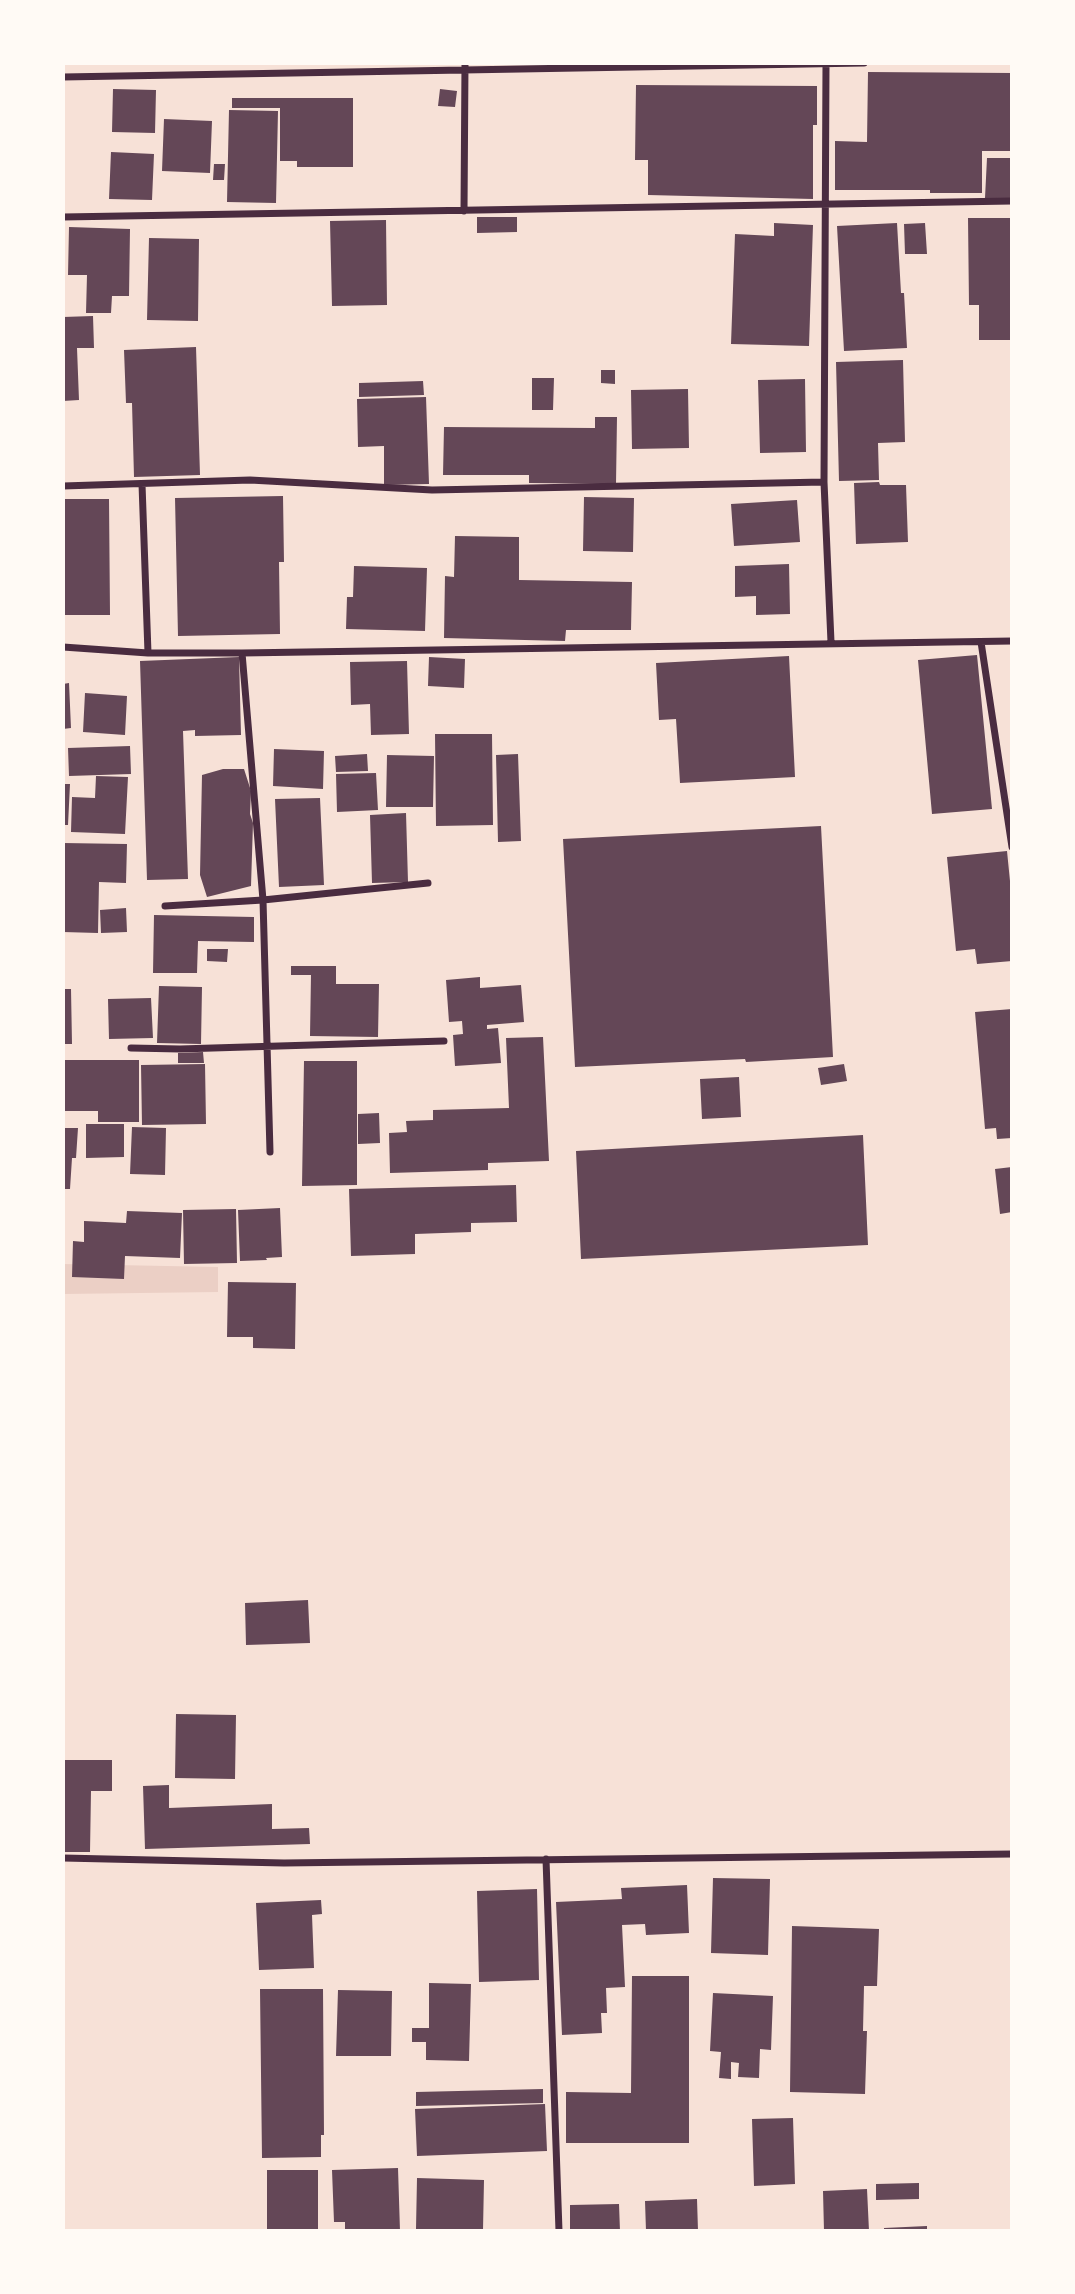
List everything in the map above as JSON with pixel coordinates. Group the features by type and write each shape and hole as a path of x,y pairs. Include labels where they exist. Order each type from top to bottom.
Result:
{"street":[{"path":"63,78 466,66 864,63"},
{"path":"826,64 824,482 831,642"},
{"path":"464,211 466,66"},
{"path":"63,217 1012,201"},
{"path":"63,486 250,480 432,490 824,482"},
{"path":"142,484 148,653"},
{"path":"63,647 148,653 242,653 1012,641"},
{"path":"981,642 1012,847"},
{"path":"242,653 263,900 270,1152"},
{"path":"165,906 263,900 428,883"},
{"path":"131,1048 444,1041"},
{"path":"63,1858 285,1863 1012,1854"},
{"path":"546,1859 559,2231"}],"shaded area":[{"path":"63,1264 218,1267 218,1292 63,1294"}],"building":[{"path":"868,72 1012,73 1012,151 982,151 982,193 835,190 835,141 867,142"},
{"path":"636,85 817,86 817,125 813,125 813,199 648,195 648,160 635,160"},
{"path":"113,89 156,90 155,133 112,132"},
{"path":"440,89 457,91 455,107 438,106"},
{"path":"232,98 353,98 353,167 297,167 297,161 280,161 280,108 232,108"},
{"path":"229,110 278,111 276,203 227,202"},
{"path":"164,119 212,121 210,173 162,171"},
{"path":"111,152 154,154 152,200 109,199"},
{"path":"987,158 1012,158 1012,199 985,198"},
{"path":"214,164 225,164 224,180 213,180"},
{"path":"477,217 517,217 517,232 477,233"},
{"path":"968,218 1012,218 1012,340 979,340 979,305 969,305"},
{"path":"386,220 387,305 332,306 330,221"},
{"path":"774,223 813,225 809,346 731,344 735,234 774,236"},
{"path":"897,223 907,348 844,351 837,226"},
{"path":"925,223 927,254 905,254 904,224"},
{"path":"69,227 130,229 129,296 112,296 111,313 86,313 87,275 68,275"},
{"path":"149,238 199,239 198,321 147,320"},
{"path":"93,316 94,348 77,348 79,400 63,401 63,317"},
{"path":"196,347 200,475 134,477 132,403 126,403 124,350"},
{"path":"903,360 905,442 878,443 879,480 839,481 836,362"},
{"path":"601,370 615,370 615,384 601,383"},
{"path":"532,378 554,378 553,410 532,410"},
{"path":"805,379 806,452 760,453 758,380"},
{"path":"423,381 424,395 359,397 359,383"},
{"path":"688,389 689,448 632,449 631,390"},
{"path":"426,397 429,484 384,485 384,446 358,447 357,399"},
{"path":"595,417 617,417 616,484 529,483 529,475 443,475 444,427 595,428"},
{"path":"879,482 880,485 906,485 908,542 856,544 854,483"},
{"path":"283,496 284,562 279,562 280,634 178,636 175,498"},
{"path":"584,497 634,498 633,552 583,551"},
{"path":"63,499 109,499 110,615 63,615"},
{"path":"797,500 800,542 734,546 731,504"},
{"path":"455,536 519,537 519,580 632,582 631,630 566,630 565,641 444,638 445,576 454,577"},
{"path":"789,564 790,614 756,615 756,596 735,597 735,566"},
{"path":"354,566 427,568 425,631 346,629 347,597 353,597"},
{"path":"977,655 992,809 932,814 918,660"},
{"path":"789,656 795,777 680,783 676,719 659,720 656,663"},
{"path":"239,657 241,735 195,736 195,730 183,731 188,879 147,880 140,661"},
{"path":"429,657 465,659 464,688 428,686"},
{"path":"407,661 409,734 371,735 370,704 351,705 350,662"},
{"path":"69,683 71,728 63,729 63,684"},
{"path":"85,693 127,696 125,735 83,732"},
{"path":"435,734 492,734 493,825 436,826"},
{"path":"130,746 131,774 69,776 68,748"},
{"path":"274,749 324,751 323,789 273,786"},
{"path":"367,754 368,771 336,772 335,756"},
{"path":"518,754 521,841 498,842 496,755"},
{"path":"387,755 434,756 433,807 386,807"},
{"path":"223,769 244,769 251,791 251,886 207,897 200,875 202,775"},
{"path":"376,773 378,810 337,812 336,774"},
{"path":"96,776 128,777 125,834 71,832 72,797 95,798"},
{"path":"63,784 70,784 68,825 63,825"},
{"path":"320,798 324,885 279,887 275,799"},
{"path":"406,813 408,882 372,883 370,815"},
{"path":"821,826 833,1057 575,1067 563,839"},
{"path":"63,843 127,844 126,883 99,882 98,933 63,932"},
{"path":"1007,851 1012,901 1012,961 977,964 975,949 956,951 947,857"},
{"path":"126,908 127,932 101,933 100,910"},
{"path":"154,915 254,917 254,942 198,941 197,973 153,973"},
{"path":"207,949 228,949 227,962 207,961"},
{"path":"291,966 336,966 336,984 379,984 378,1037 310,1036 311,975 291,975"},
{"path":"480,977 480,988 521,985 524,1022 487,1025 487,1029 498,1028 501,1063 455,1066 453,1035 463,1034 462,1021 449,1022 446,980"},
{"path":"159,986 202,987 201,1044 157,1043"},
{"path":"63,989 71,989 72,1044 63,1044"},
{"path":"151,998 153,1038 109,1039 108,999"},
{"path":"1012,1009 1012,1138 997,1139 996,1128 985,1129 975,1012"},
{"path":"543,1037 549,1161 488,1163 488,1170 390,1173 389,1133 407,1132 406,1121 433,1120 433,1110 509,1108 506,1038"},
{"path":"203,1052 204,1063 178,1063 178,1053"},
{"path":"63,1060 139,1060 139,1122 98,1122 98,1111 63,1111"},
{"path":"304,1061 357,1061 357,1185 302,1186"},
{"path":"205,1064 206,1124 142,1125 141,1065"},
{"path":"844,1064 847,1081 821,1085 818,1068"},
{"path":"739,1077 741,1117 702,1119 700,1079"},
{"path":"379,1113 380,1143 358,1144 358,1114"},
{"path":"86,1124 124,1124 124,1157 86,1158"},
{"path":"132,1127 166,1128 165,1175 130,1174"},
{"path":"63,1128 78,1128 70,1189 63,1189"},
{"path":"863,1135 868,1245 581,1259 576,1151"},
{"path":"1012,1167 1012,1212 1000,1214 995,1169"},
{"path":"516,1185 517,1222 471,1223 471,1232 415,1234 415,1254 351,1256 349,1189"},
{"path":"280,1208 282,1257 240,1261 238,1210"},
{"path":"236,1209 237,1263 184,1264 183,1210"},
{"path":"127,1211 182,1213 180,1258 125,1256 124,1279 72,1277 73,1241 84,1242 84,1221 126,1223"},
{"path":"228,1282 296,1283 295,1349 253,1348 253,1337 227,1337"},
{"path":"308,1600 310,1643 246,1645 245,1603"},
{"path":"176,1714 236,1715 235,1779 175,1778"},
{"path":"63,1760 112,1760 112,1791 91,1791 90,1852 63,1852"},
{"path":"169,1785 169,1808 272,1804 272,1829 309,1828 310,1844 145,1849 143,1786"},
{"path":"713,1878 770,1879 768,1955 711,1953"},
{"path":"687,1885 689,1933 646,1935 645,1924 622,1925 625,1987 606,1988 607,2013 601,2013 602,2033 562,2035 556,1902 622,1899 621,1888"},
{"path":"537,1889 539,1980 479,1982 477,1891"},
{"path":"321,1900 322,1914 312,1915 314,1968 259,1970 256,1903"},
{"path":"792,1926 879,1929 877,1986 864,1986 863,2031 867,2031 865,2094 790,2092"},
{"path":"632,1976 689,1976 689,2143 566,2143 566,2092 631,2093"},
{"path":"429,1983 471,1984 469,2061 426,2060 426,2042 412,2042 412,2028 429,2028"},
{"path":"260,1989 323,1989 324,2135 321,2135 321,2157 262,2158"},
{"path":"338,1990 392,1991 391,2056 336,2056"},
{"path":"713,1993 773,1996 771,2050 760,2049 759,2078 738,2077 739,2063 731,2062 731,2079 719,2078 721,2052 710,2051"},
{"path":"543,2089 543,2103 416,2106 416,2092"},
{"path":"545,2104 547,2151 417,2156 415,2109"},
{"path":"793,2118 795,2184 754,2186 752,2119"},
{"path":"398,2168 400,2231 345,2231 345,2222 334,2222 332,2170"},
{"path":"267,2170 318,2170 318,2231 267,2231"},
{"path":"417,2178 484,2180 483,2230 416,2229"},
{"path":"919,2183 919,2199 876,2200 876,2184"},
{"path":"867,2189 869,2231 824,2231 823,2191"},
{"path":"697,2199 698,2231 646,2231 645,2201"},
{"path":"619,2204 620,2231 570,2231 570,2205"},
{"path":"927,2226 927,2231 884,2231 884,2228"}]}
